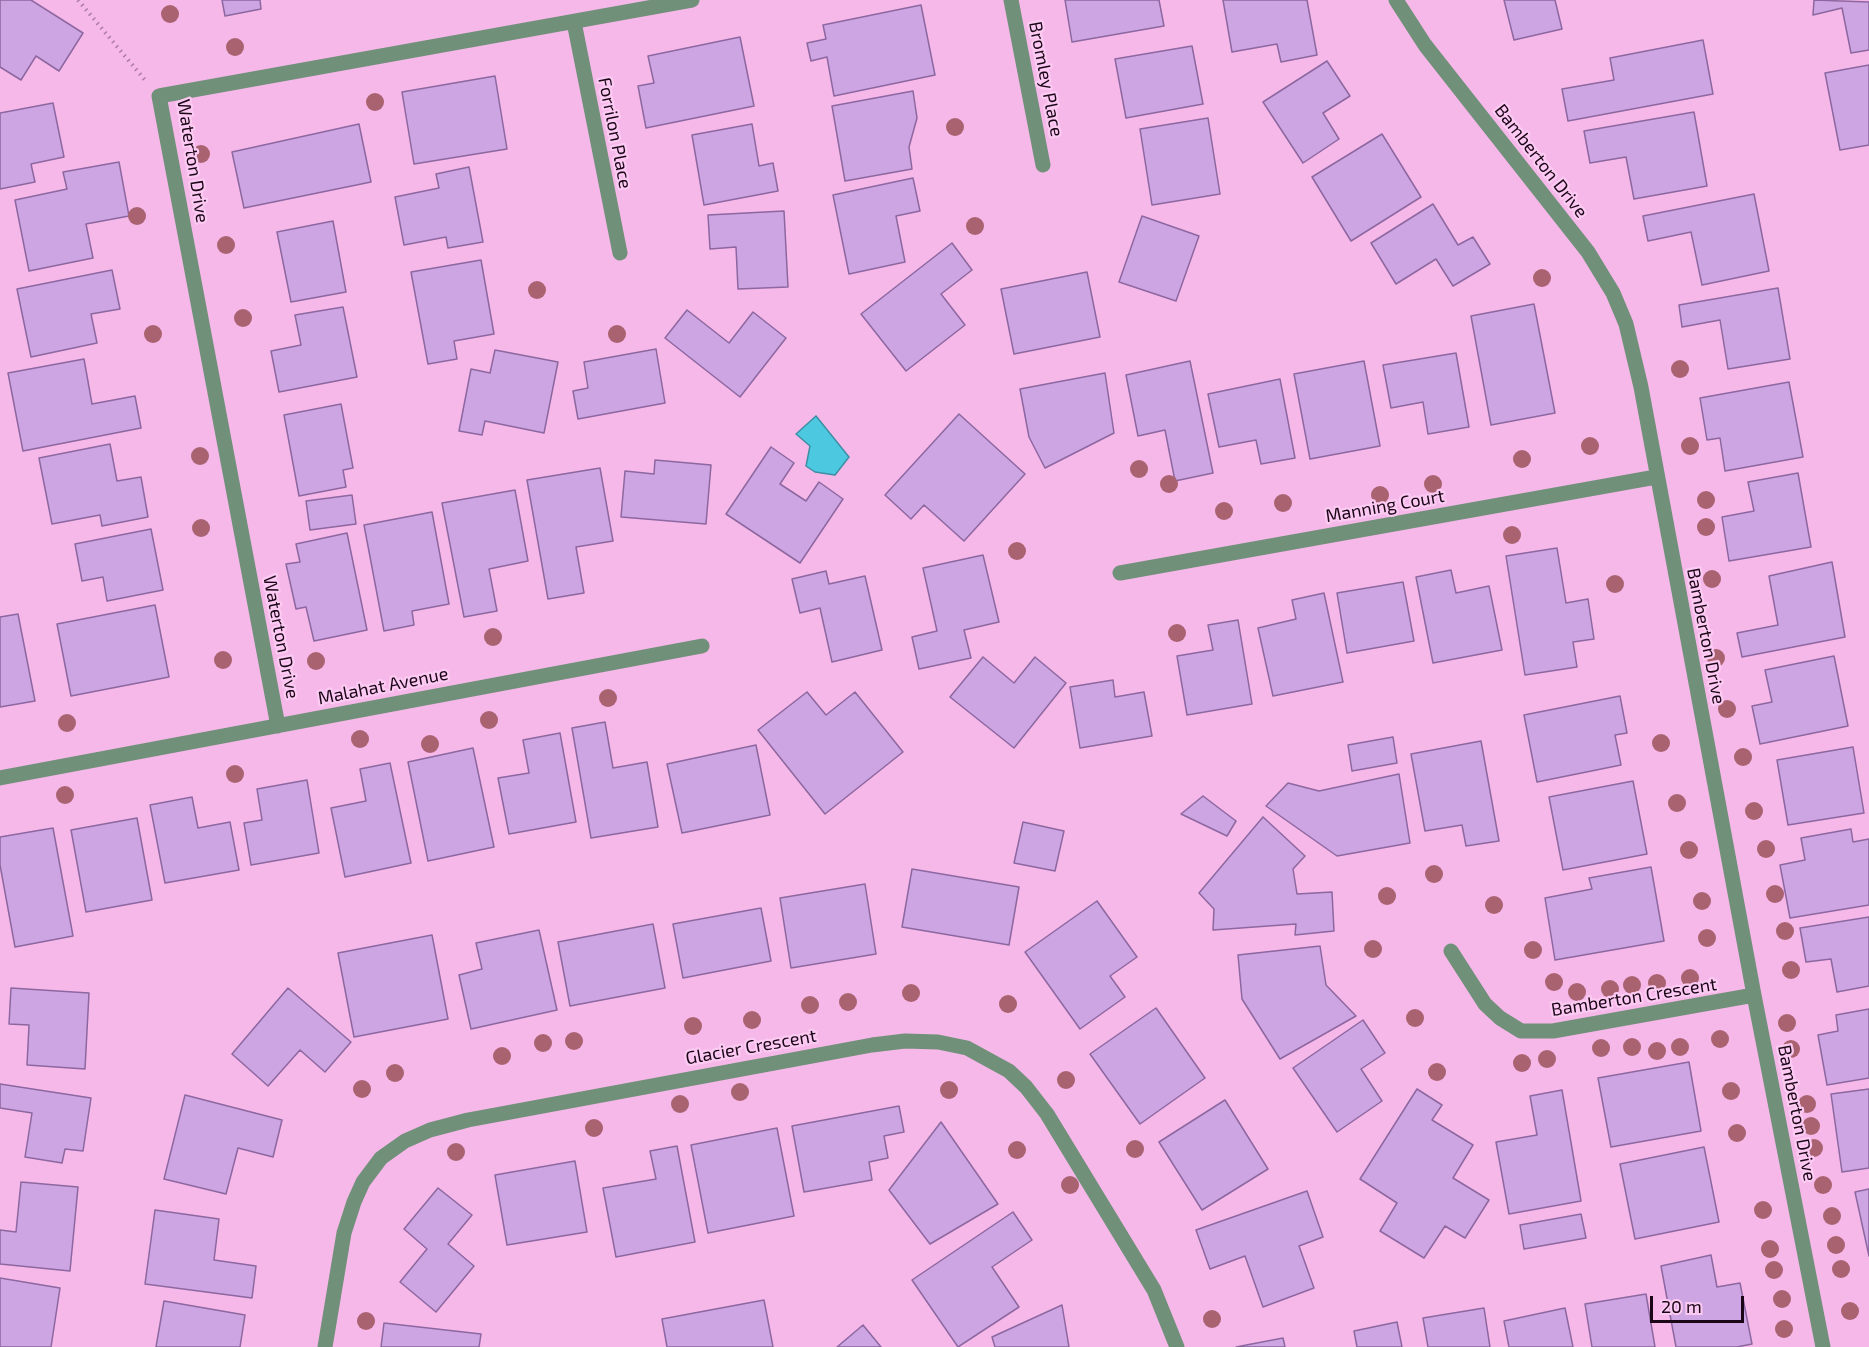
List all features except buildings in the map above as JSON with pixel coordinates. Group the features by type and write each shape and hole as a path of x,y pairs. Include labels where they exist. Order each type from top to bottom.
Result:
{"street":[{"name":"Waterton Drive","path":"278,726 159,96 692,0"},
{"name":"Bromley Place","path":"1011,0 1043,165"},
{"name":"Bamberton Drive","path":"1396,0 1425,45 1587,252 1613,293 1629,334 1823,1347"},
{"name":"Forrilon Place","path":"574,22 620,253"},
{"name":"Manning Court","path":"1120,573 1656,477"},
{"name":"Malahat Avenue","path":"0,778 702,646"},
{"name":"Bamberton Crescent","path":"1451,951 1485,1004 1500,1018 1521,1030 1553,1031 1754,995"},
{"name":"Glacier Crescent","path":"325,1347 344,1233 354,1202 363,1182 381,1158 405,1141 430,1130 468,1120 872,1045 905,1041 938,1042 967,1048 1009,1071 1026,1088 1047,1114 1154,1290 1177,1347"}],"path":[{"path":"78,0 159,96"}],"water":[{"path":"816,416 849,457 835,475 815,472 806,466 810,446 796,434"}]}
